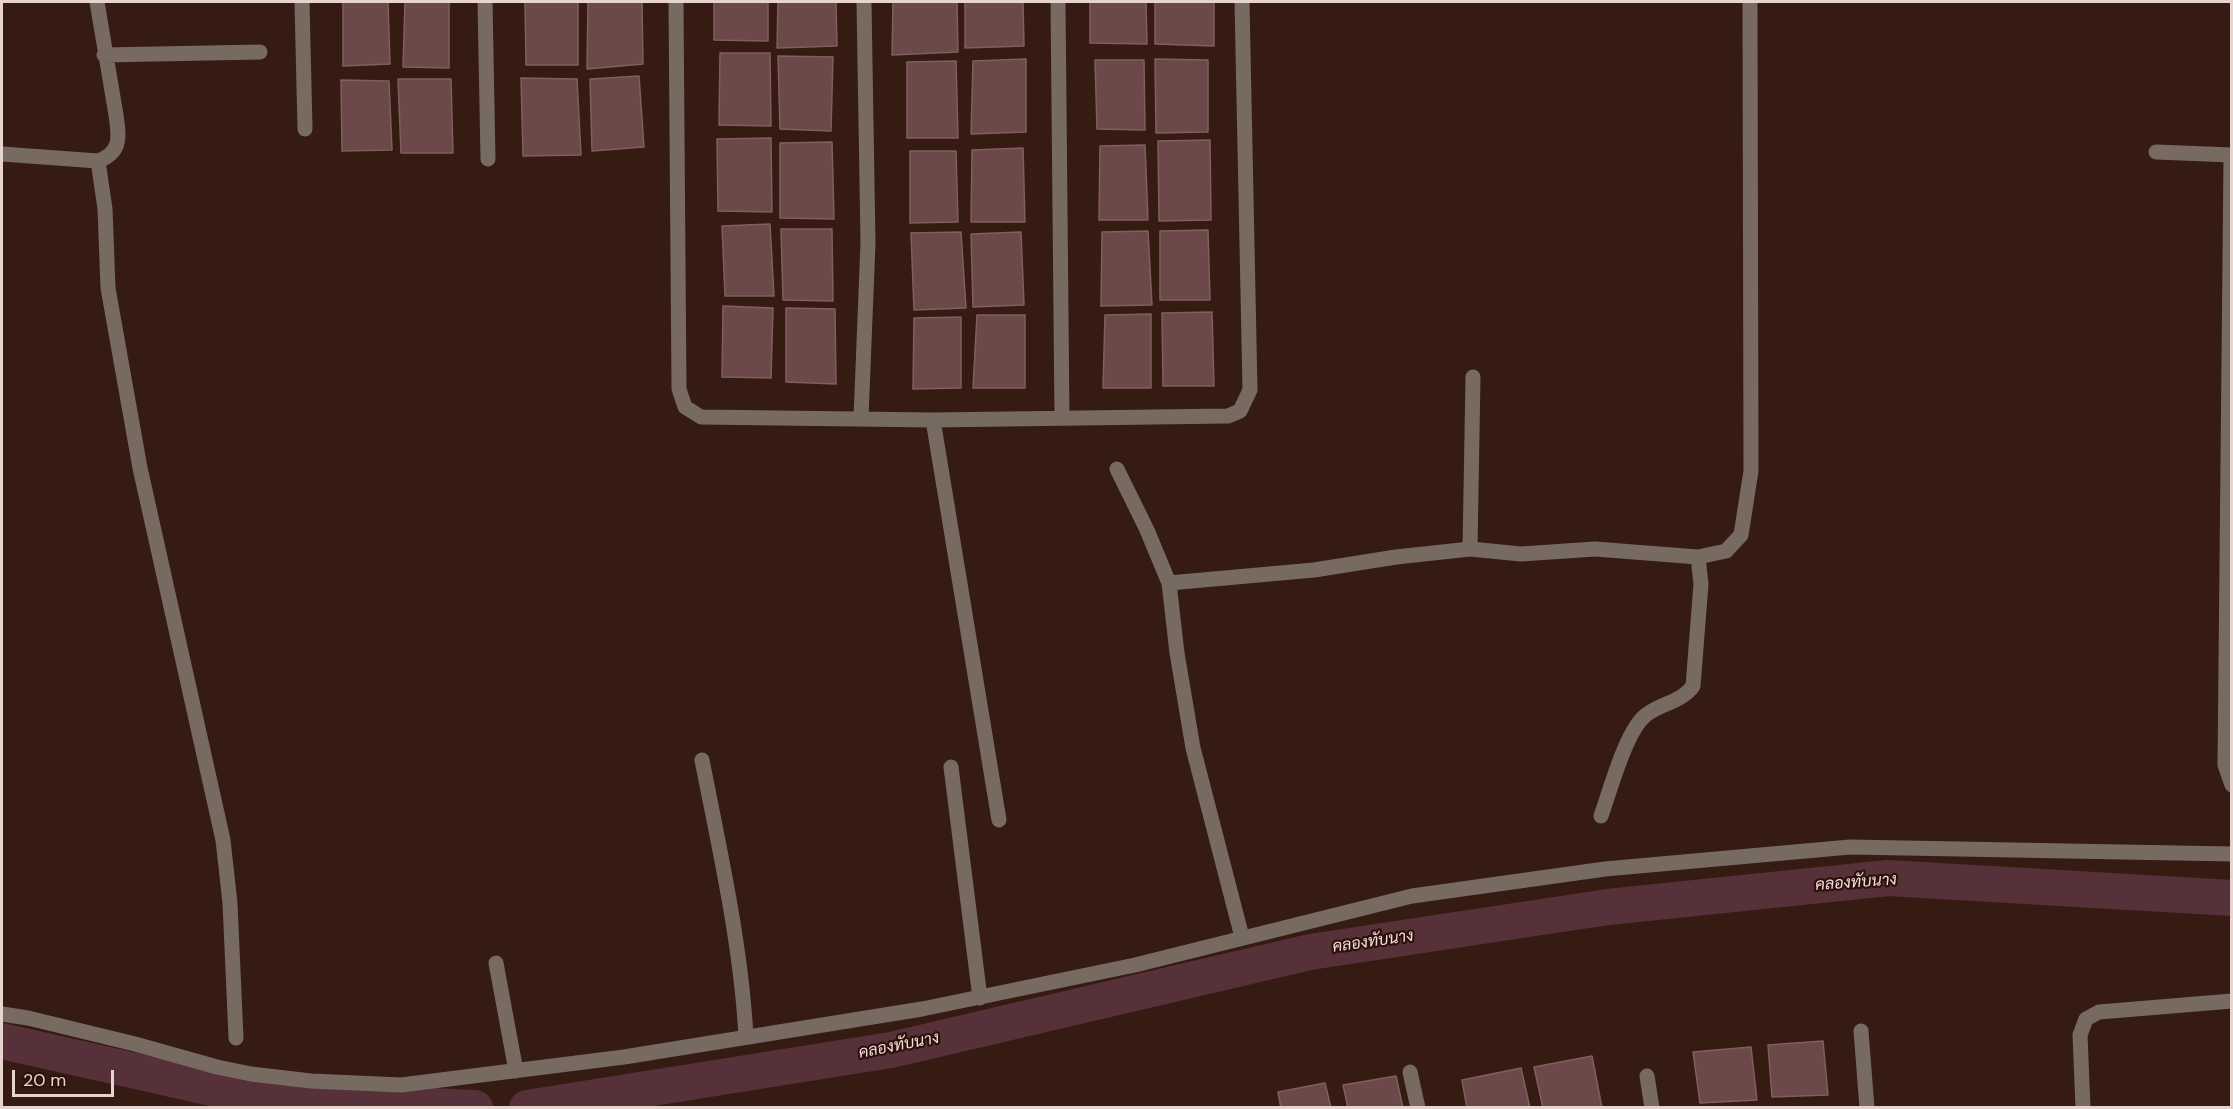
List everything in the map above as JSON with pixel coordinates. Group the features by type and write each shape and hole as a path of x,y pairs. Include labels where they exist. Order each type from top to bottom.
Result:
{"street":[{"path":"2,154 98,161 107,158 117,148 118,132 97,2"},
{"path":"302,2 305,129"},
{"path":"484,2 488,159"},
{"path":"676,2 679,389 685,407 701,417 933,420 1227,416 1240,411 1250,390 1242,2"},
{"path":"861,418 868,243 864,2"},
{"path":"1058,2 1062,418"},
{"path":"1169,583 1314,570 1396,557 1470,549 1521,554 1595,549 1698,557 1726,551 1741,535 1751,471 1750,2"},
{"path":"104,54 260,51"},
{"path":"2156,152 2231,155 2225,765 2232,784"},
{"path":"98,161 105,209 108,288 138,457 223,840 230,903 236,1038"},
{"path":"1470,549 1473,377"},
{"path":"933,420 999,820"},
{"path":"1117,469 1147,530 1169,583 1177,653 1193,748 1242,937"},
{"path":"1601,816 1630,737 1645,716 1688,693 1693,686 1701,584 1698,557"},
{"path":"702,760 734,927 743,990 746,1037"},
{"path":"951,767 980,998"},
{"path":"2,1014 28,1018 135,1044 217,1067 311,1081 401,1085 624,1057 980,998 1135,964 1413,896 1605,869 1850,847 2232,854"},
{"path":"496,963 516,1071"},
{"path":"2083,1107 2080,1035 2086,1019 2099,1012 2232,1001"},
{"path":"1861,1031 1867,1107"},
{"path":"1410,1072 1418,1107"},
{"path":"1647,1076 1652,1107"}],"building":[{"path":"343,2 388,2 390,64 343,66"},
{"path":"405,2 449,2 449,68 403,67"},
{"path":"525,2 578,2 578,65 526,65"},
{"path":"588,2 642,2 643,64 587,69"},
{"path":"714,2 768,2 768,41 714,40"},
{"path":"778,2 836,2 837,46 777,48"},
{"path":"893,2 957,2 958,52 892,55"},
{"path":"965,2 1023,2 1024,46 965,48"},
{"path":"1090,2 1146,2 1147,44 1090,43"},
{"path":"1155,2 1214,2 1214,46 1155,44"},
{"path":"720,53 770,53 771,126 719,125"},
{"path":"778,56 833,57 831,131 780,129"},
{"path":"1026,59 1026,132 971,134 973,61"},
{"path":"1155,59 1208,60 1208,132 1156,133"},
{"path":"1095,60 1144,60 1145,130 1097,129"},
{"path":"956,61 958,138 907,138 907,62"},
{"path":"639,76 644,147 592,151 590,79"},
{"path":"521,78 577,79 581,155 523,156"},
{"path":"398,79 451,79 453,153 401,153"},
{"path":"341,80 389,81 392,150 342,151"},
{"path":"771,138 772,212 718,211 717,139"},
{"path":"1210,140 1211,220 1159,221 1158,141"},
{"path":"832,142 834,219 780,218 780,143"},
{"path":"1145,145 1148,220 1099,220 1100,146"},
{"path":"1023,148 1025,222 971,222 972,150"},
{"path":"910,151 956,151 958,222 910,223"},
{"path":"770,224 774,296 725,296 722,226"},
{"path":"781,229 832,229 833,301 783,300"},
{"path":"1208,230 1210,300 1160,300 1160,231"},
{"path":"1148,231 1152,305 1101,306 1102,232"},
{"path":"961,232 966,308 914,310 911,233"},
{"path":"1021,232 1024,305 973,307 971,234"},
{"path":"723,306 773,308 771,378 722,377"},
{"path":"786,308 835,309 836,384 786,382"},
{"path":"1212,312 1214,386 1163,386 1162,313"},
{"path":"1151,314 1151,388 1103,388 1105,315"},
{"path":"977,315 1025,315 1025,388 973,388"},
{"path":"961,317 961,388 913,389 914,318"},
{"path":"1823,1041 1828,1095 1772,1097 1768,1045"},
{"path":"1751,1047 1757,1100 1700,1103 1693,1052"},
{"path":"1592,1056 1602,1108 1543,1108 1534,1067"},
{"path":"1521,1068 1530,1108 1467,1108 1462,1080"},
{"path":"1396,1076 1403,1108 1348,1108 1343,1085"},
{"path":"1325,1083 1331,1108 1281,1108 1278,1092"}],"waterway":[{"name":"คลองทับนาง","path":"527,1108 891,1050 1310,952 1608,907 1888,878 2232,898"},
{"name":"คลองทับนาง","path":"2,1041 256,1098 475,1108"}]}
